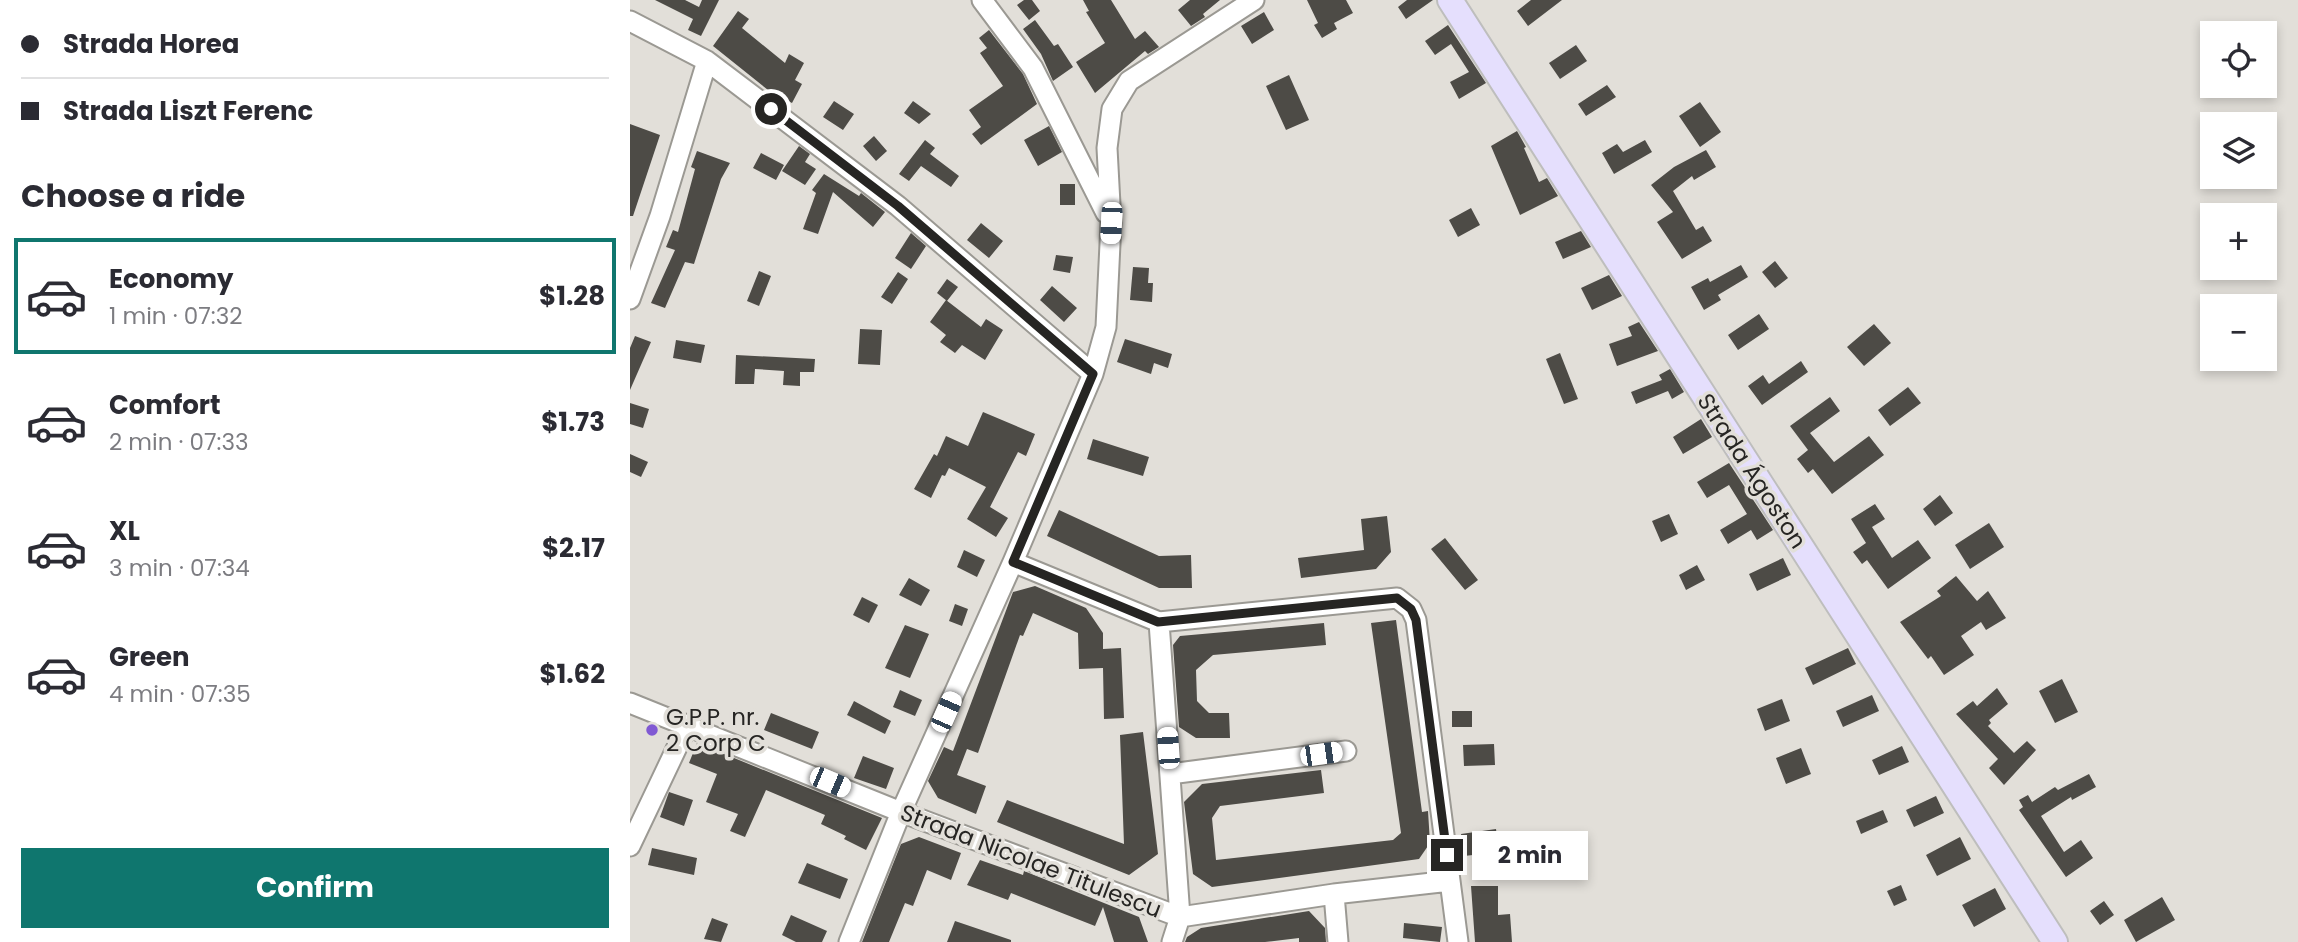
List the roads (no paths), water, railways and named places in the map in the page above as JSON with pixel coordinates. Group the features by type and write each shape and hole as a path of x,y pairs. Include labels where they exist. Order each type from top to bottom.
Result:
{"main road":[{"name":"Strada Ágoston","path":"1450,0 2055,942"}],"street":[{"path":"982,0 1033,68 1111,223"},
{"path":"849,942 901,812 1013,562 1093,374 1106,327 1111,223 1107,148 1112,109 1129,81 1254,0"},
{"path":"630,21 707,61 898,206 1093,374"},
{"path":"630,299 660,216 707,61"},
{"path":"1013,562 1158,622 1397,598 1411,609 1416,620 1458,942"},
{"path":"1158,622 1181,917 1172,942"},
{"name":"Strada Nicolae Titulescu","path":"630,703 688,724 901,812 1181,917 1334,894 1450,881"},
{"path":"630,846 688,724"},
{"path":"1170,774 1346,751"},
{"path":"1334,894 1338,942"}],"place":[{"name":"G.P.P. nr. 2 Corp C","path":"652,730"}]}
